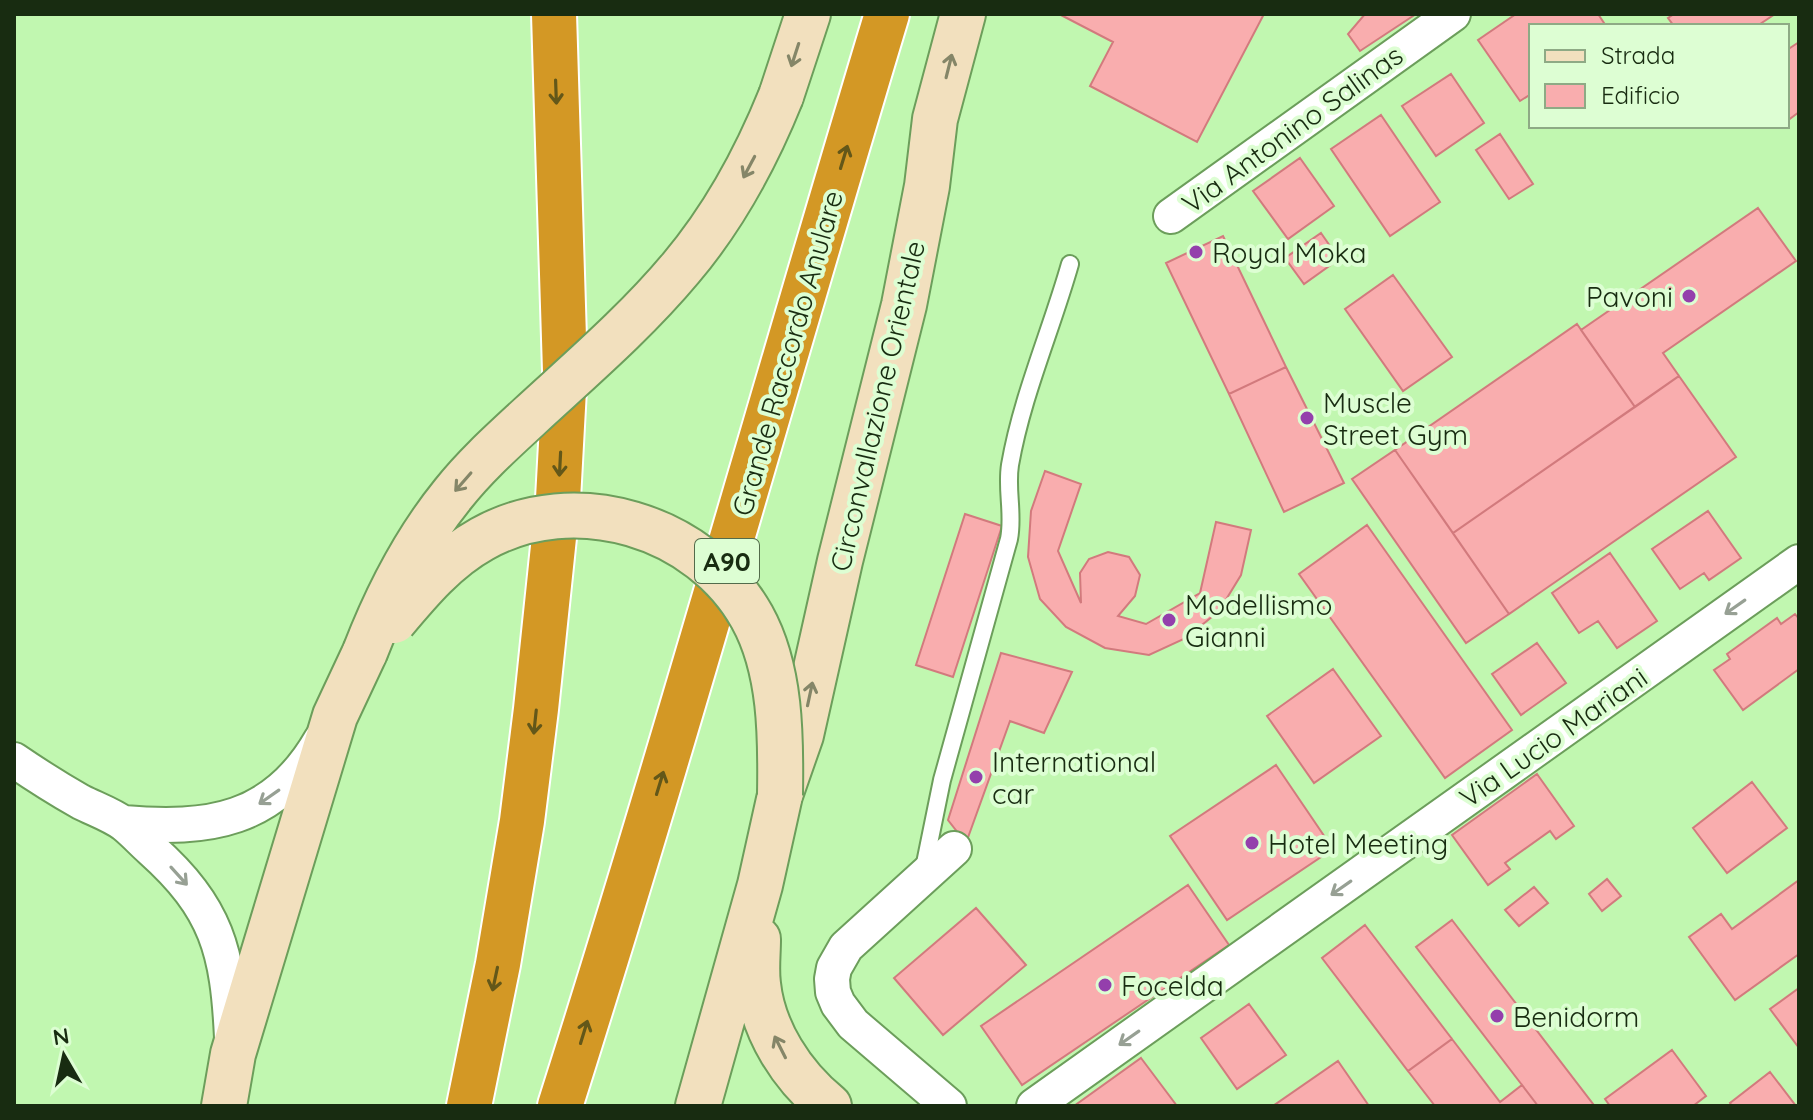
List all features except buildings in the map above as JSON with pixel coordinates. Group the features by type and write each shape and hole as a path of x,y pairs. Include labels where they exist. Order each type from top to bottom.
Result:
{"highway":[{"path":"469,1106 498,964 522,821 558,499 565,371 554,14"},
{"name":"Grande Raccordo Anulare","path":"560,1106 713,609 887,14"}],"street":[{"path":"123,823 198,825 228,819 245,812 290,781 315,751 335,716 394,583 433,520 475,468 623,330 682,267 714,225 767,132 808,14"},
{"name":"Circonvallazione Orientale","path":"780,795 801,735 840,561 904,305 927,186 935,119 963,14"},
{"name":"Via Antonino Salinas","path":"1171,216 1453,14"},
{"path":"365,652 445,565 498,531 528,521 570,515 602,516 640,526 680,544 729,586 751,617 767,654 778,720 780,795 760,885 698,1106"},
{"name":"Via Lucio Mariani","path":"1034,1106 1799,562"},
{"path":"224,1106 233,1054 335,716"},
{"path":"14,760 60,790 123,823 170,865 203,906 224,961 233,1054"},
{"path":"949,1106 853,1024 838,1004 832,979 834,968 846,947 954,849"},
{"path":"760,885 757,973 765,1014 777,1043 794,1071 829,1106"}],"lane":[{"path":"922,878 942,780 1009,539 1012,517 1010,463 1070,264"}],"place":[{"name":"Royal Moka","path":"1196,252"},
{"name":"Pavoni","path":"1689,296"},
{"name":"Muscle Street Gym","path":"1307,418"},
{"name":"Modellismo Gianni","path":"1169,620"},
{"name":"International car","path":"976,777"},
{"name":"Hotel Meeting","path":"1252,843"},
{"name":"Focelda","path":"1105,985"},
{"name":"Benidorm","path":"1497,1016"}]}
